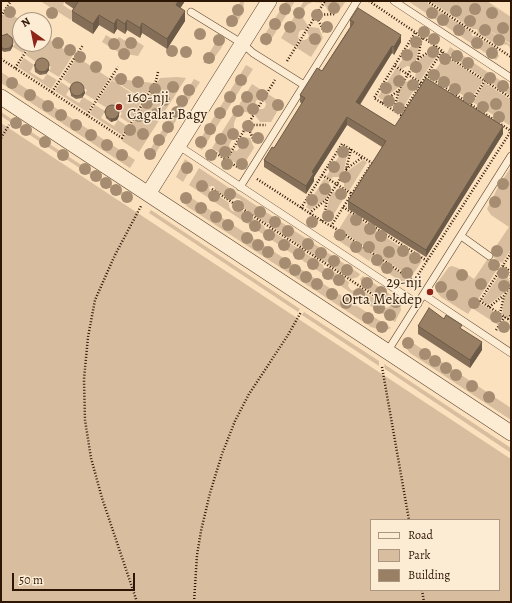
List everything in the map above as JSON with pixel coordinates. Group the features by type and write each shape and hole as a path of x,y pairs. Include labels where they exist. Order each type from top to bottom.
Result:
{"street":[{"path":"148,194 269,1"},
{"path":"1,97 148,194 384,357 511,433"}],"lane":[{"path":"240,187 357,1"},
{"path":"394,1 511,78"},
{"path":"191,12 243,44 253,53 304,85"},
{"path":"179,146 418,304"},
{"path":"384,357 511,156"},
{"path":"461,236 489,256"},
{"path":"424,295 511,353"}],"path":[{"path":"1,16 11,1"},
{"path":"369,1 511,98"},
{"path":"427,1 511,57"},
{"path":"332,40 325,35 316,15 338,14 345,19"},
{"path":"415,33 374,98 401,115 442,51"},
{"path":"418,59 421,41 423,38"},
{"path":"52,92 82,45"},
{"path":"394,110 399,90 408,74 418,59 435,46"},
{"path":"15,68 26,52"},
{"path":"1,58 122,138 156,81 158,72"},
{"path":"394,66 422,83"},
{"path":"87,115 118,67"},
{"path":"211,150 331,226 414,281 511,131 426,75"},
{"path":"382,103 399,90"},
{"path":"263,150 256,145 247,126 269,124 276,129"},
{"path":"1,138 9,125"},
{"path":"301,208 342,144 351,149 372,162 331,226"},
{"path":"346,170 351,149"},
{"path":"310,214 327,199 346,170 363,157"},
{"path":"322,175 352,194"},
{"path":"212,189 387,304"},
{"path":"138,602 102,498 91,458 84,420 84,379 88,337 95,300 115,255 148,194"},
{"path":"322,221 324,218 327,199"},
{"path":"343,207 427,261"},
{"path":"511,253 480,301 509,320 511,315"},
{"path":"503,266 511,272 511,279"},
{"path":"500,314 504,296 511,284"},
{"path":"489,307 504,296"},
{"path":"194,602 197,555 201,531 210,493 229,434 249,394 288,335 302,310"},
{"path":"384,357 409,519"},
{"path":"422,591 424,602"}],"green space":[{"path":"40,1 65,1 63,5 75,13 71,20"},
{"path":"241,1 244,1 243,12 235,26 229,27 226,25"},
{"path":"286,1 295,1 267,46 260,42"},
{"path":"304,1 323,1 322,3 313,2 304,8 303,18 308,26 305,30 301,30 299,32 299,39 295,47 281,38"},
{"path":"326,1 346,1 339,11 329,12 324,4"},
{"path":"408,1 424,1 471,32 472,36 476,36 497,49 499,56 496,60"},
{"path":"430,1 487,1 511,17 511,44 473,20 511,45 511,54 508,45 502,44 499,46 478,33 477,29 473,29"},
{"path":"6,11 12,15 12,41 3,35 1,37 1,19"},
{"path":"310,27 319,28 323,38 311,57 297,48 301,40 308,38 309,35 307,32"},
{"path":"106,35 116,41 119,37 127,42 130,37 144,46 138,56 120,53 102,42"},
{"path":"219,37 223,40 222,47 214,58 206,63 203,63"},
{"path":"416,38 420,40 416,60 411,67 407,66 402,69 398,66"},
{"path":"52,41 73,55 59,77 49,71 51,67 39,59 36,62 26,55 28,52 52,52"},
{"path":"450,47 489,73 485,79 447,53"},
{"path":"435,49 439,52 420,81 415,78 416,72 413,68 418,61"},
{"path":"445,56 483,81 470,100 432,75"},
{"path":"77,57 109,78 95,100 85,94 87,90 75,82 72,85 63,79"},
{"path":"24,58 34,65 30,72 43,80 47,74 57,80 51,89 18,67"},
{"path":"246,65 253,69 202,150 196,146"},
{"path":"396,68 401,71 400,77 403,80 399,87 382,100 378,97"},
{"path":"1,72 135,160 130,168 1,83"},
{"path":"491,74 511,88 511,96 487,80"},
{"path":"114,77 153,83 143,99 112,79"},
{"path":"160,78 186,78 139,152 122,141"},
{"path":"194,79 200,82 152,159 146,156"},
{"path":"414,79 419,82 401,111 397,109 400,89 405,81 409,82"},
{"path":"112,80 142,100 129,123 120,117 122,113 109,105 107,108 97,102"},
{"path":"61,82 70,88 66,95 79,103 83,97 93,103 87,112 55,91"},
{"path":"485,83 511,100 511,123 509,125 473,102"},
{"path":"252,84 266,93 262,99 258,99 256,101 255,104 257,108 253,113 244,112 239,114 236,118 234,128 239,136 236,140 232,140 230,143 229,146 231,149 226,157 212,148"},
{"path":"268,94 282,103 271,122 260,122 255,115 258,109 263,109 265,107 266,104 264,100"},
{"path":"95,105 105,111 101,118 114,126 118,120 127,126 122,135 90,114"},
{"path":"1,112 133,199 131,202 1,116"},
{"path":"1,123 511,459 511,602 1,602"},
{"path":"241,137 250,138 254,148 242,167 228,158 233,150 237,151 239,148 240,145 238,142"},
{"path":"344,148 348,150 344,170 339,177 333,177 330,180 326,177"},
{"path":"185,159 193,165 183,182 176,177"},
{"path":"363,160 367,162 349,191 344,188 344,182 342,179 346,172"},
{"path":"511,167 511,249 502,263 490,255 509,227 491,215 487,209 498,187"},
{"path":"199,168 360,274 358,277 351,279 330,265 329,262 325,262 271,226 269,223 266,223 243,208 243,204 240,199 234,198 231,200 215,190 214,186 209,187 210,192 213,192 229,203 229,207 232,211 237,212 241,210 264,226 265,229 269,229 323,265 324,268 328,268 349,282 348,286 351,290 357,291 360,289 383,304 385,307 387,308 390,306 389,301 385,301 362,286 360,279 363,276 397,299 400,303 401,310 395,322 189,185"},
{"path":"324,179 329,181 331,191 327,198 310,210 306,207"},
{"path":"342,190 347,193 329,222 325,219 329,199 333,192 338,193"},
{"path":"184,193 391,328 384,331 371,327 188,207 180,199"},
{"path":"151,210 300,309 298,312 149,213"},
{"path":"349,213 422,261 411,277 339,229"},
{"path":"337,231 373,255 369,261 333,237"},
{"path":"374,256 410,279 406,285 370,261"},
{"path":"489,257 500,265 477,301 503,318 498,325 472,308 468,314 441,297 436,291 437,283 449,267 452,266 458,268 474,279"},
{"path":"504,268 509,272 508,278 511,283 503,294 488,305 482,301"},
{"path":"511,287 511,313 508,318 502,314 505,296"},
{"path":"304,312 379,361 379,366 302,315"},
{"path":"407,339 511,408 511,420 410,353 406,348"},
{"path":"384,364 511,448 511,453 385,369"}],"building":[{"path":"77,1 178,1 176,5 185,11 167,39 142,23 140,28 127,20 125,24 117,19 114,24 99,15 93,24 72,11 78,2"},
{"path":"358,8 401,35 394,47 392,46 356,102 395,126 426,78 503,126 426,250 348,201 386,141 347,117 312,172 314,173 306,186 264,160 272,147 274,148 305,98 300,95 317,68 322,71 354,22 350,20"},
{"path":"7,34 12,38 12,45 10,48 4,49 1,47 1,36"},
{"path":"39,58 45,58 49,62 49,68 45,72 39,72 35,68 35,62"},
{"path":"74,82 80,82 84,86 84,92 80,96 74,96 70,92 70,86"},
{"path":"109,105 115,105 119,109 119,115 115,119 109,119 105,115 105,109"},
{"path":"429,308 444,319 446,315 462,325 460,328 482,342 470,360 418,326"}],"place":[{"name":"160-nji Cagalar Bagy","path":"119,107"},
{"name":"29-nji Orta Mekdep","path":"430,292"}]}
